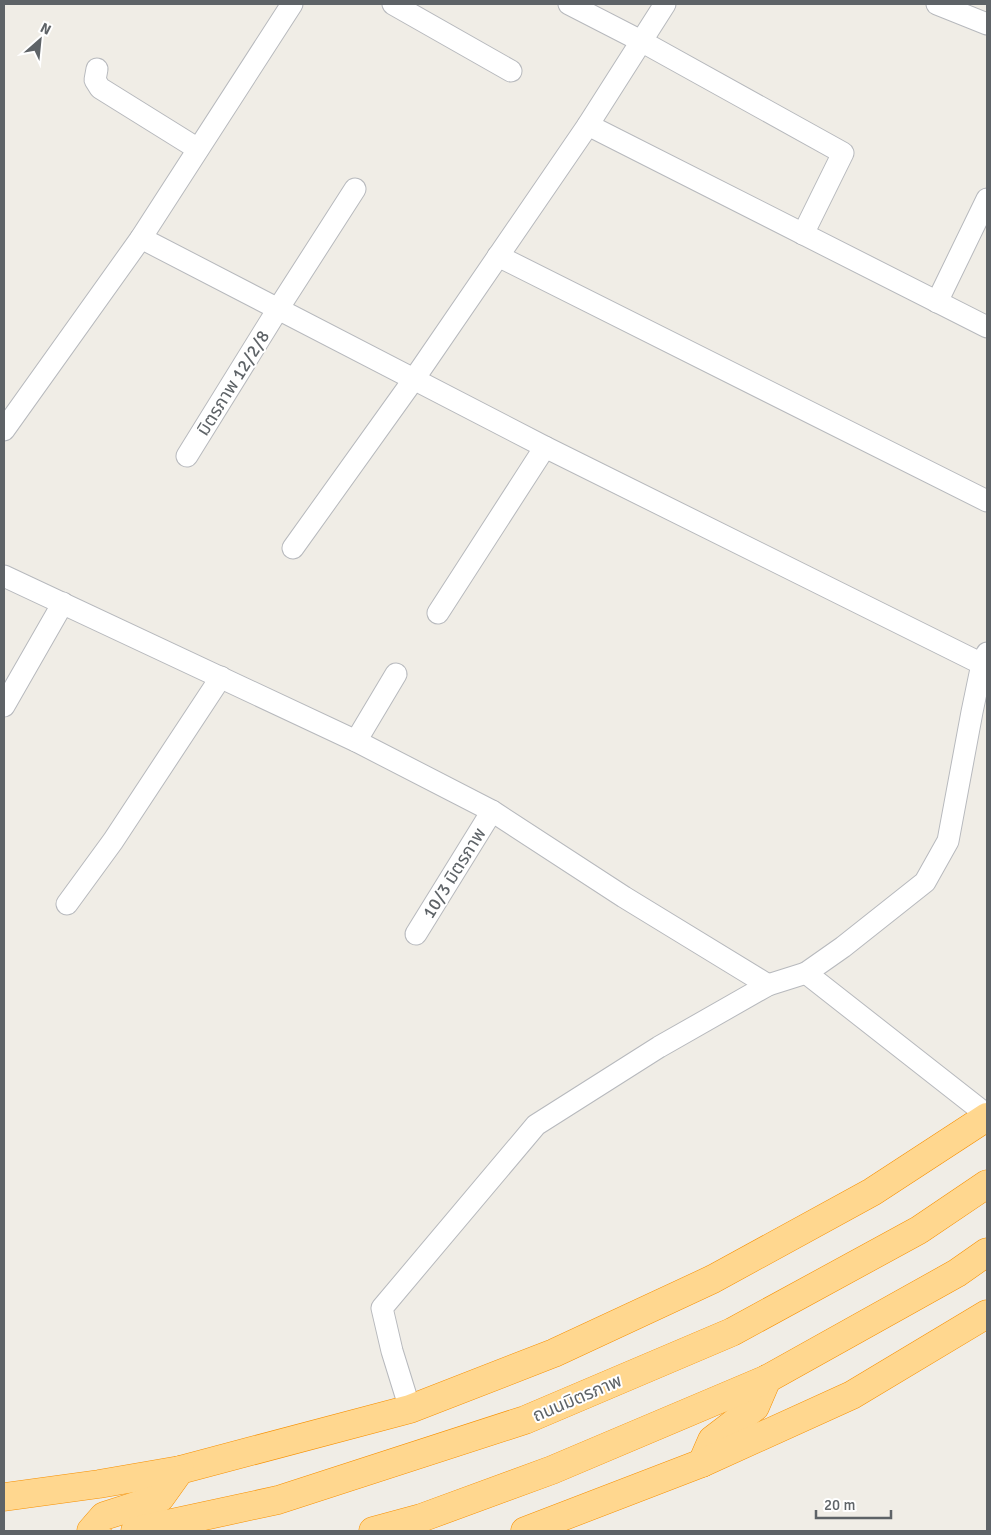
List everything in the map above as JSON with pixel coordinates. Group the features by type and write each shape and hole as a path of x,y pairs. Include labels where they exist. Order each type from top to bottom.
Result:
{"highway":[{"path":"4,1497 99,1484 180,1470 410,1409 554,1353 713,1279 872,1192 987,1116"},
{"name":"ถนนมิตรภาพ","path":"134,1531 278,1500 525,1420 732,1332 919,1230 987,1184"},
{"path":"373,1531 420,1518 552,1470 767,1379 957,1273 987,1252"},
{"path":"525,1531 702,1463 852,1395 987,1314"},
{"path":"702,1463 712,1440 754,1407 767,1379"},
{"path":"91,1531 104,1516 160,1498 180,1470"}],"street":[{"path":"4,430 141,238 292,4"},
{"path":"393,4 511,71"},
{"path":"569,4 641,41 843,153 803,234"},
{"path":"293,548 414,379 588,125 665,4"},
{"path":"937,4 987,24"},
{"path":"97,68 95,80 100,88 198,149"},
{"path":"588,125 987,327"},
{"name":"มิตรภาพ 12/2/8","path":"187,456 355,189"},
{"path":"937,302 987,199"},
{"path":"141,238 546,447 985,658 948,841 925,882 843,947 806,973 768,985 659,1047 536,1125 382,1308 392,1351 410,1409"},
{"path":"498,256 987,501"},
{"path":"438,613 546,447"},
{"path":"4,576 356,741 492,811 624,897 768,985"},
{"path":"4,706 63,603"},
{"path":"356,741 396,674"},
{"path":"67,904 113,841 220,677"},
{"name":"10/3 มิตรภาพ","path":"416,934 492,811"},
{"path":"806,973 987,1116"}]}
